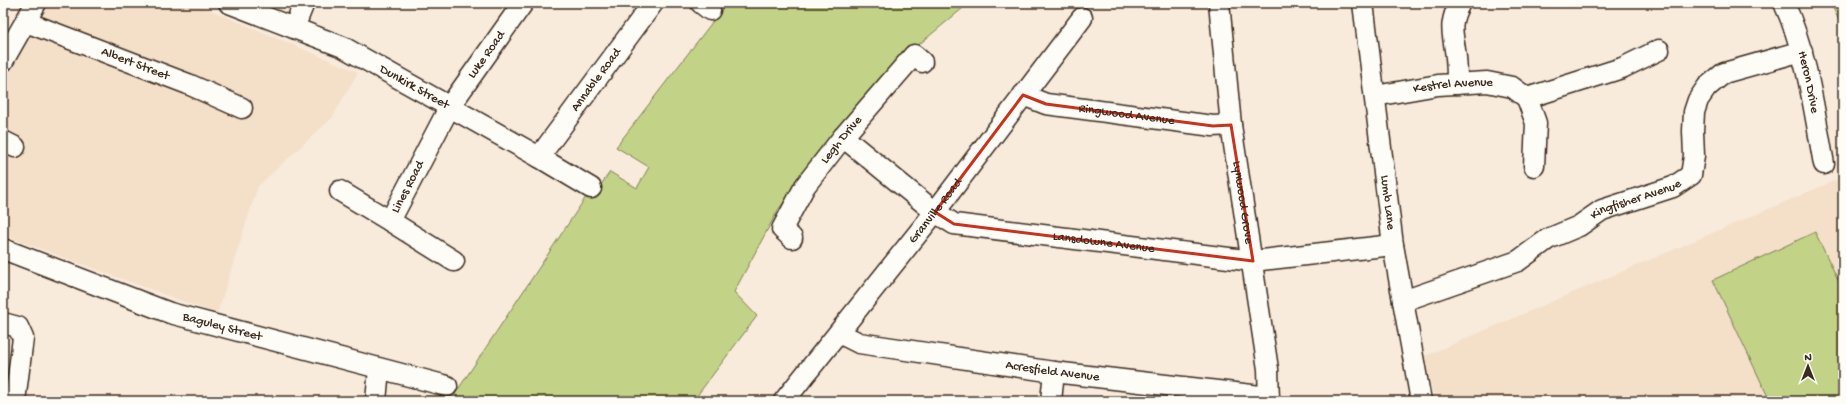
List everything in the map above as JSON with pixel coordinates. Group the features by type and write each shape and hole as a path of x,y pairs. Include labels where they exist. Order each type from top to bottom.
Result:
{"street":[{"path":"3,61 36,3"},
{"name":"Dunkirk Street","path":"229,3 343,47 539,156 591,188"},
{"path":"294,28 304,3"},
{"name":"Luke Road","path":"450,106 523,3"},
{"name":"Annable Road","path":"539,156 652,3"},
{"name":"Lynwood Grove","path":"1218,3 1231,126 1253,261 1268,369 1269,399"},
{"name":"Lumb Lane","path":"1363,3 1393,245 1421,401"},
{"path":"1457,84 1456,58 1452,37 1453,15 1460,3"},
{"name":"Heron Drive","path":"1784,3 1794,24 1802,51 1824,164"},
{"name":"Granville Road","path":"784,401 935,212 1082,18"},
{"name":"Albert Street","path":"26,22 188,84 242,108"},
{"path":"1534,166 1536,123 1527,98 1622,68 1659,50"},
{"name":"Kingfisher Avenue","path":"1403,301 1518,262 1548,239 1579,226 1602,210 1673,187 1692,175 1694,156 1694,112 1698,100 1707,87 1724,73 1802,51"},
{"name":"Legh Drive","path":"792,238 782,229 805,186 843,137 914,55 922,62"},
{"name":"Kestrel Avenue","path":"1375,96 1438,85 1487,82 1512,86 1527,98"},
{"name":"Ringwood Avenue","path":"1023,95 1046,104 1213,126 1231,126"},
{"name":"Lines Road","path":"450,106 390,221 454,261"},
{"name":"Lansdowne Avenue","path":"843,137 935,212 954,224 1253,261 1393,245"},
{"path":"340,191 390,221"},
{"name":"Baguley Street","path":"3,250 170,313 447,386"},
{"path":"3,323 18,327 23,338 15,401"},
{"name":"Acresfield Avenue","path":"839,333 859,343 1054,372 1269,399"},
{"path":"376,401 379,369"},
{"path":"1051,401 1054,372"}],"highlighted area":[{"path":"1023,95 1046,104 1213,126 1231,125 1253,261 954,224 935,212"}],"shaded area":[{"path":"43,3 193,3 358,72 332,118 258,186 217,314 3,235 3,74"},
{"path":"1841,178 1843,185 1843,401 1434,401 1425,356"}],"green space":[{"path":"727,3 969,3 887,71 778,210 734,292 757,316 693,401 460,401 455,394 586,197 594,194 610,172 637,188 649,167 616,147"},
{"path":"1843,3 1843,29 1831,4"},
{"path":"1815,232 1843,290 1843,397 1835,401 1770,401 1713,280"}]}
